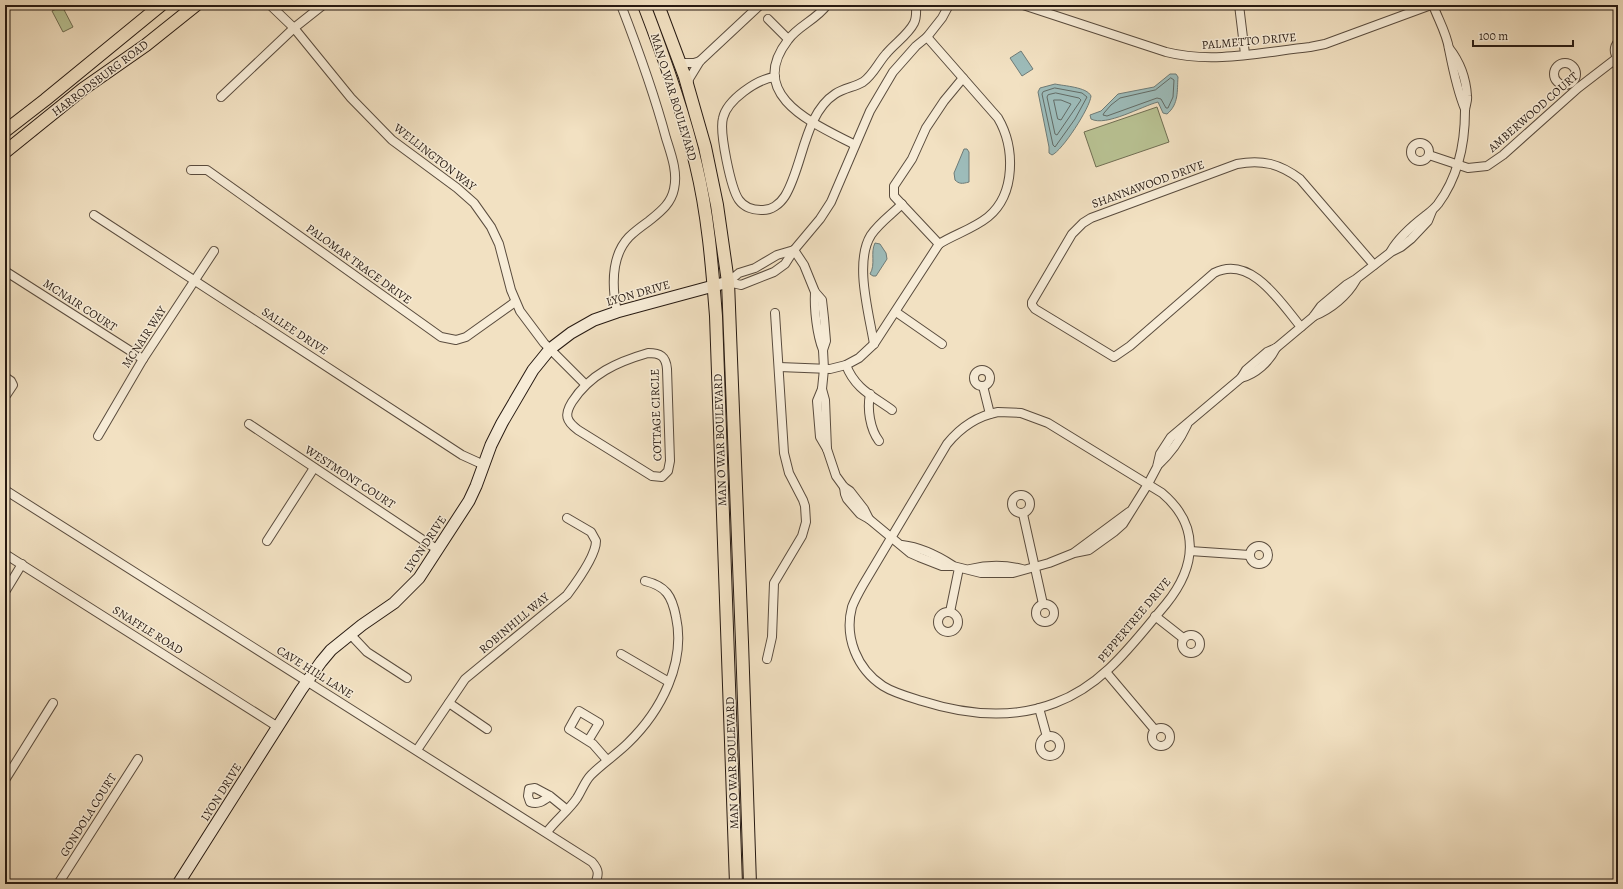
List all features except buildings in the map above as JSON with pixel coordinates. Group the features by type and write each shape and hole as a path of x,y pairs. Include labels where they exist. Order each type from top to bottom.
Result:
{"main road":[{"name":"HARRODSBURG ROAD","path":"5,131 160,5"},
{"name":"HARRODSBURG ROAD","path":"5,152 83,89 146,45 196,5"},
{"name":"MAN O WAR BOULEVARD","path":"644,5 674,90 696,166 708,236 718,356 736,884"},
{"name":"MAN O WAR BOULEVARD","path":"658,5 688,87 705,147 721,230 728,282 750,884"}],"street":[{"name":"WELLINGTON WAY","path":"270,5 294,28 352,98 392,140 458,188 474,203 491,227 499,244 515,302 533,330 550,349"},
{"path":"221,97 294,28 323,5"},
{"path":"617,312 613,293 613,272 622,248 629,237 666,207 674,191 675,179 674,169 662,122 621,5"},
{"path":"688,87 690,79 700,61 760,5"},
{"path":"827,5 811,21 788,39 780,52 775,77 777,87 785,100 800,115 855,145"},
{"path":"775,77 758,81 750,87 732,103 722,119 723,139 735,192 743,204 749,208 762,211 774,207 785,197 813,123 830,97 864,81 874,71 887,53 908,32 916,20 916,5"},
{"name":"LYON DRIVE","path":"728,282 741,286 774,272 785,264 794,250 820,220 831,202 870,111 893,72 916,46 927,37 950,5"},
{"name":"PALMETTO DRIVE","path":"1023,5 1180,56 1210,58 1310,47 1336,41 1432,5"},
{"path":"1239,5 1245,54"},
{"path":"794,250 804,264 815,292 814,302 820,341 824,350 822,388 817,401 820,437 827,449 836,476 860,504 869,519 901,544 913,546 943,559 956,567 969,569 982,566 1012,566 1023,569 1034,567 1074,553 1085,543 1130,511 1148,484 1157,466 1182,436 1188,424 1241,378 1251,375 1272,358 1276,348 1313,317 1321,306 1346,285 1391,252 1397,241 1432,211 1445,192 1458,165 1463,143 1465,109 1460,98 1450,61 1449,48 1432,5"},
{"path":"768,19 788,39"},
{"path":"779,367 824,370 846,366 859,358 874,344 939,244 990,216 1004,196 1009,173 1010,158 1001,124 993,111 927,37"},
{"name":"AMBERWOOD COURT","path":"1429,155 1470,168 1479,168 1495,162 1575,85 1617,58 1614,49 1618,42"},
{"path":"680,63 689,64 700,61"},
{"path":"939,244 894,196 893,190 894,186 912,159 932,117 963,78"},
{"name":"SHANNAWOOD DRIVE","path":"1301,327 1262,281 1250,274 1235,269 1223,270 1214,273 1130,346 1114,357 1035,309 1032,302 1072,234 1083,223 1105,212 1237,164 1249,162 1276,164 1300,179 1374,265"},
{"name":"PALOMAR TRACE DRIVE","path":"191,170 207,170 441,336 456,340 466,337 515,302"},
{"path":"874,344 863,276 863,260 872,233 902,204"},
{"name":"SALLEE DRIVE","path":"94,215 462,455 484,465"},
{"name":"LYON DRIVE","path":"178,884 307,681 331,650 350,634 394,603 419,578 469,501 495,435 512,405 533,370 550,349 582,326 617,312 728,282 738,273 755,268 777,255 794,250"},
{"name":"MCNAIR WAY","path":"98,436 143,360 214,251"},
{"name":"MCNAIR COURT","path":"5,271 143,360"},
{"path":"896,312 942,344"},
{"path":"767,659 772,637 774,583 802,536 806,522 805,506 789,473 784,453 775,313"},
{"path":"550,349 585,384"},
{"name":"COTTAGE CIRCLE","path":"648,353 655,353 663,356 667,368 670,461 669,469 665,475 659,477 652,476 571,424 567,417 568,410 585,384 602,372 623,361 648,353"},
{"path":"846,366 853,380 892,410"},
{"path":"5,377 11,381 13,385 5,397"},
{"path":"983,386 990,414"},
{"path":"870,394 868,406 873,430 879,441"},
{"name":"PEPPERTREE DRIVE","path":"1003,412 1021,413 1048,423 1162,493 1179,510 1188,531 1190,551 1186,570 1179,587 1121,657 1106,672 1082,690 1068,698 1039,708 999,714 957,711 891,691 882,686 867,673 861,664 853,647 850,626 856,597 947,444 965,427 990,414 1003,412"},
{"name":"WESTMONT COURT","path":"249,424 438,550"},
{"path":"266,540 314,468"},
{"name":"CAVE HILL LANE","path":"5,490 547,832 592,862 598,870 598,876 595,884"},
{"path":"1023,514 1043,604"},
{"name":"ROBINHILL WAY","path":"417,750 465,679 567,595 575,585 594,551 596,541 591,532 567,518"},
{"path":"1190,551 1250,555"},
{"name":"SNAFFLE ROAD","path":"5,554 278,727"},
{"path":"5,592 22,564"},
{"path":"950,612 956,567"},
{"path":"547,832 577,797 591,775 607,760 628,744 641,729 660,702 669,682 679,646 678,624 668,593 656,584 645,581"},
{"path":"1156,616 1183,638"},
{"path":"350,634 367,652 407,678"},
{"path":"621,654 669,682"},
{"path":"1106,672 1155,730"},
{"path":"5,780 53,703"},
{"path":"449,703 487,729"},
{"path":"1039,708 1047,737"},
{"path":"588,741 593,744 607,760"},
{"name":"GONDOLA COURT","path":"58,884 138,759"},
{"path":"550,796 566,810"}],"green space":[{"path":"62,6 73,27 63,32 52,11"},
{"path":"1157,107 1169,142 1096,167 1084,132"}],"water":[{"path":"1021,51 1033,69 1022,76 1010,58"},
{"path":"1170,74 1176,74 1178,77 1177,92 1174,106 1167,114 1163,113 1158,102 1115,118 1098,121 1091,119 1090,115 1101,111 1118,94 1154,87"},
{"path":"1055,84 1080,89 1089,93 1091,96 1086,110 1075,128 1057,152 1052,155 1049,153 1038,92 1040,88"},
{"path":"964,149 967,149 969,152 969,182 961,183 955,180 954,173"},
{"path":"875,243 880,244 886,253 887,259 876,276 873,276 870,274 873,266 873,251"}]}
